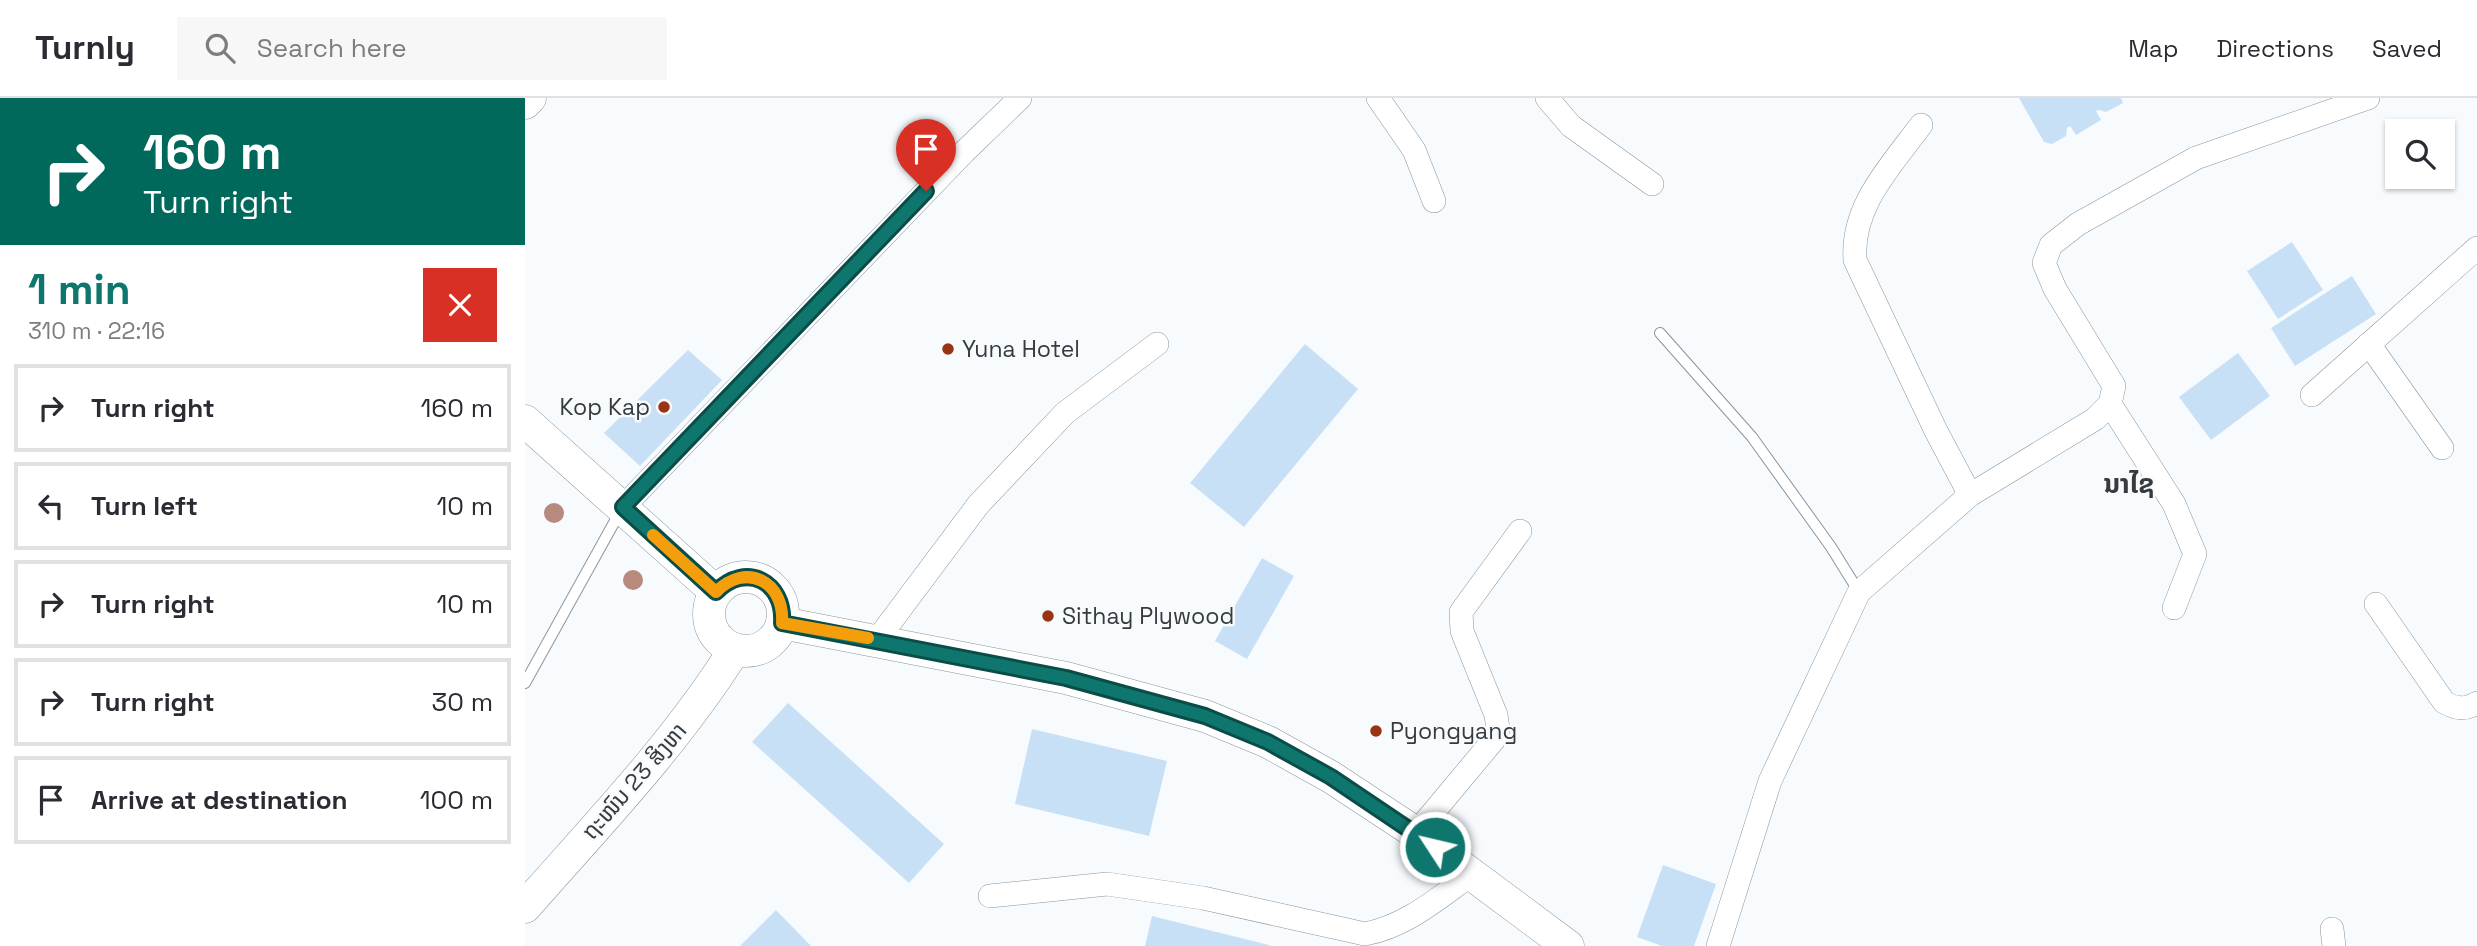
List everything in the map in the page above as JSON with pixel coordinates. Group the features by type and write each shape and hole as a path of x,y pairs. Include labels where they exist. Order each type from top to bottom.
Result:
{"street":[{"path":"525,103 530,98"},
{"path":"623,507 964,152 1020,98"},
{"path":"1378,98 1414,150 1434,201"},
{"path":"1547,98 1571,126 1651,184"},
{"path":"1718,946 1770,781 1859,592 1971,495 2095,419 2110,404 2114,386 2055,289 2045,263 2051,245 2078,224 2196,158 2368,98"},
{"path":"1921,125 1867,199 1854,242 1855,260 1936,432 1971,495"},
{"path":"2312,395 2477,248"},
{"path":"877,640 978,505 1065,413 1157,344"},
{"path":"2369,344 2442,448"},
{"path":"2110,404 2174,504 2195,554 2174,608"},
{"path":"525,421 716,592"},
{"path":"1416,834 1496,737 1496,715 1462,631 1461,612 1520,531"},
{"path":"749,577 762,580 772,587 779,598 783,610 782,623 778,634 759,648 735,649 716,635 711,625 711,602 725,583 749,577"},
{"path":"2376,604 2444,702 2455,708 2469,708 2477,703"},
{"path":"782,623 1066,678 1205,716 1268,742 1331,777 1416,834 1568,946"},
{"name":"ຖະໜົນ 23 ສິງຫາ","path":"525,907 679,731 707,694 735,649"},
{"path":"990,896 1107,884 1203,898 1365,934 1386,930 1407,919 1472,874"}],"lane":[{"path":"1660,333 1752,437 1831,547 1859,592"},
{"path":"525,683 623,507"}],"building":[{"path":"2019,98 2121,98 2123,103 2106,112 2096,111 2101,120 2076,135 2070,126 2066,136 2052,144 2044,142"},
{"path":"2292,242 2323,290 2278,319 2247,271"},
{"path":"2352,276 2376,314 2295,366 2271,328"},
{"path":"1305,344 1358,389 1244,527 1190,483"},
{"name":"Kop Kap","path":"688,350 722,380 640,466 604,433"},
{"path":"2238,353 2270,396 2211,440 2179,397"},
{"path":"1262,558 1294,576 1247,659 1215,641"},
{"path":"788,703 944,844 909,883 752,742"},
{"path":"1032,729 1167,761 1149,836 1015,804"},
{"path":"1663,865 1716,884 1694,946 1662,946 1637,937"},
{"path":"776,910 811,946 740,946"},
{"path":"1152,916 1269,945 1269,946 1145,946"}],"slow traffic":[{"path":"653,535 716,592 725,583 737,578 762,580 772,587 779,598 783,610 782,623 868,638"}],"place":[{"name":"Yuna Hotel","path":"948,349"},
{"name":"Kop Kap","path":"664,407"},
{"name":"Sithay Plywood","path":"1048,616"},
{"name":"Pyongyang","path":"1376,731"}],"district":[{"name":"ນາໄຊ","path":"2129,484"}],"route":[{"path":"926,191 623,507 716,592 725,583 737,578 762,580 772,587 783,610 782,623 1066,678 1205,716 1268,742 1331,777 1435,847"}]}
